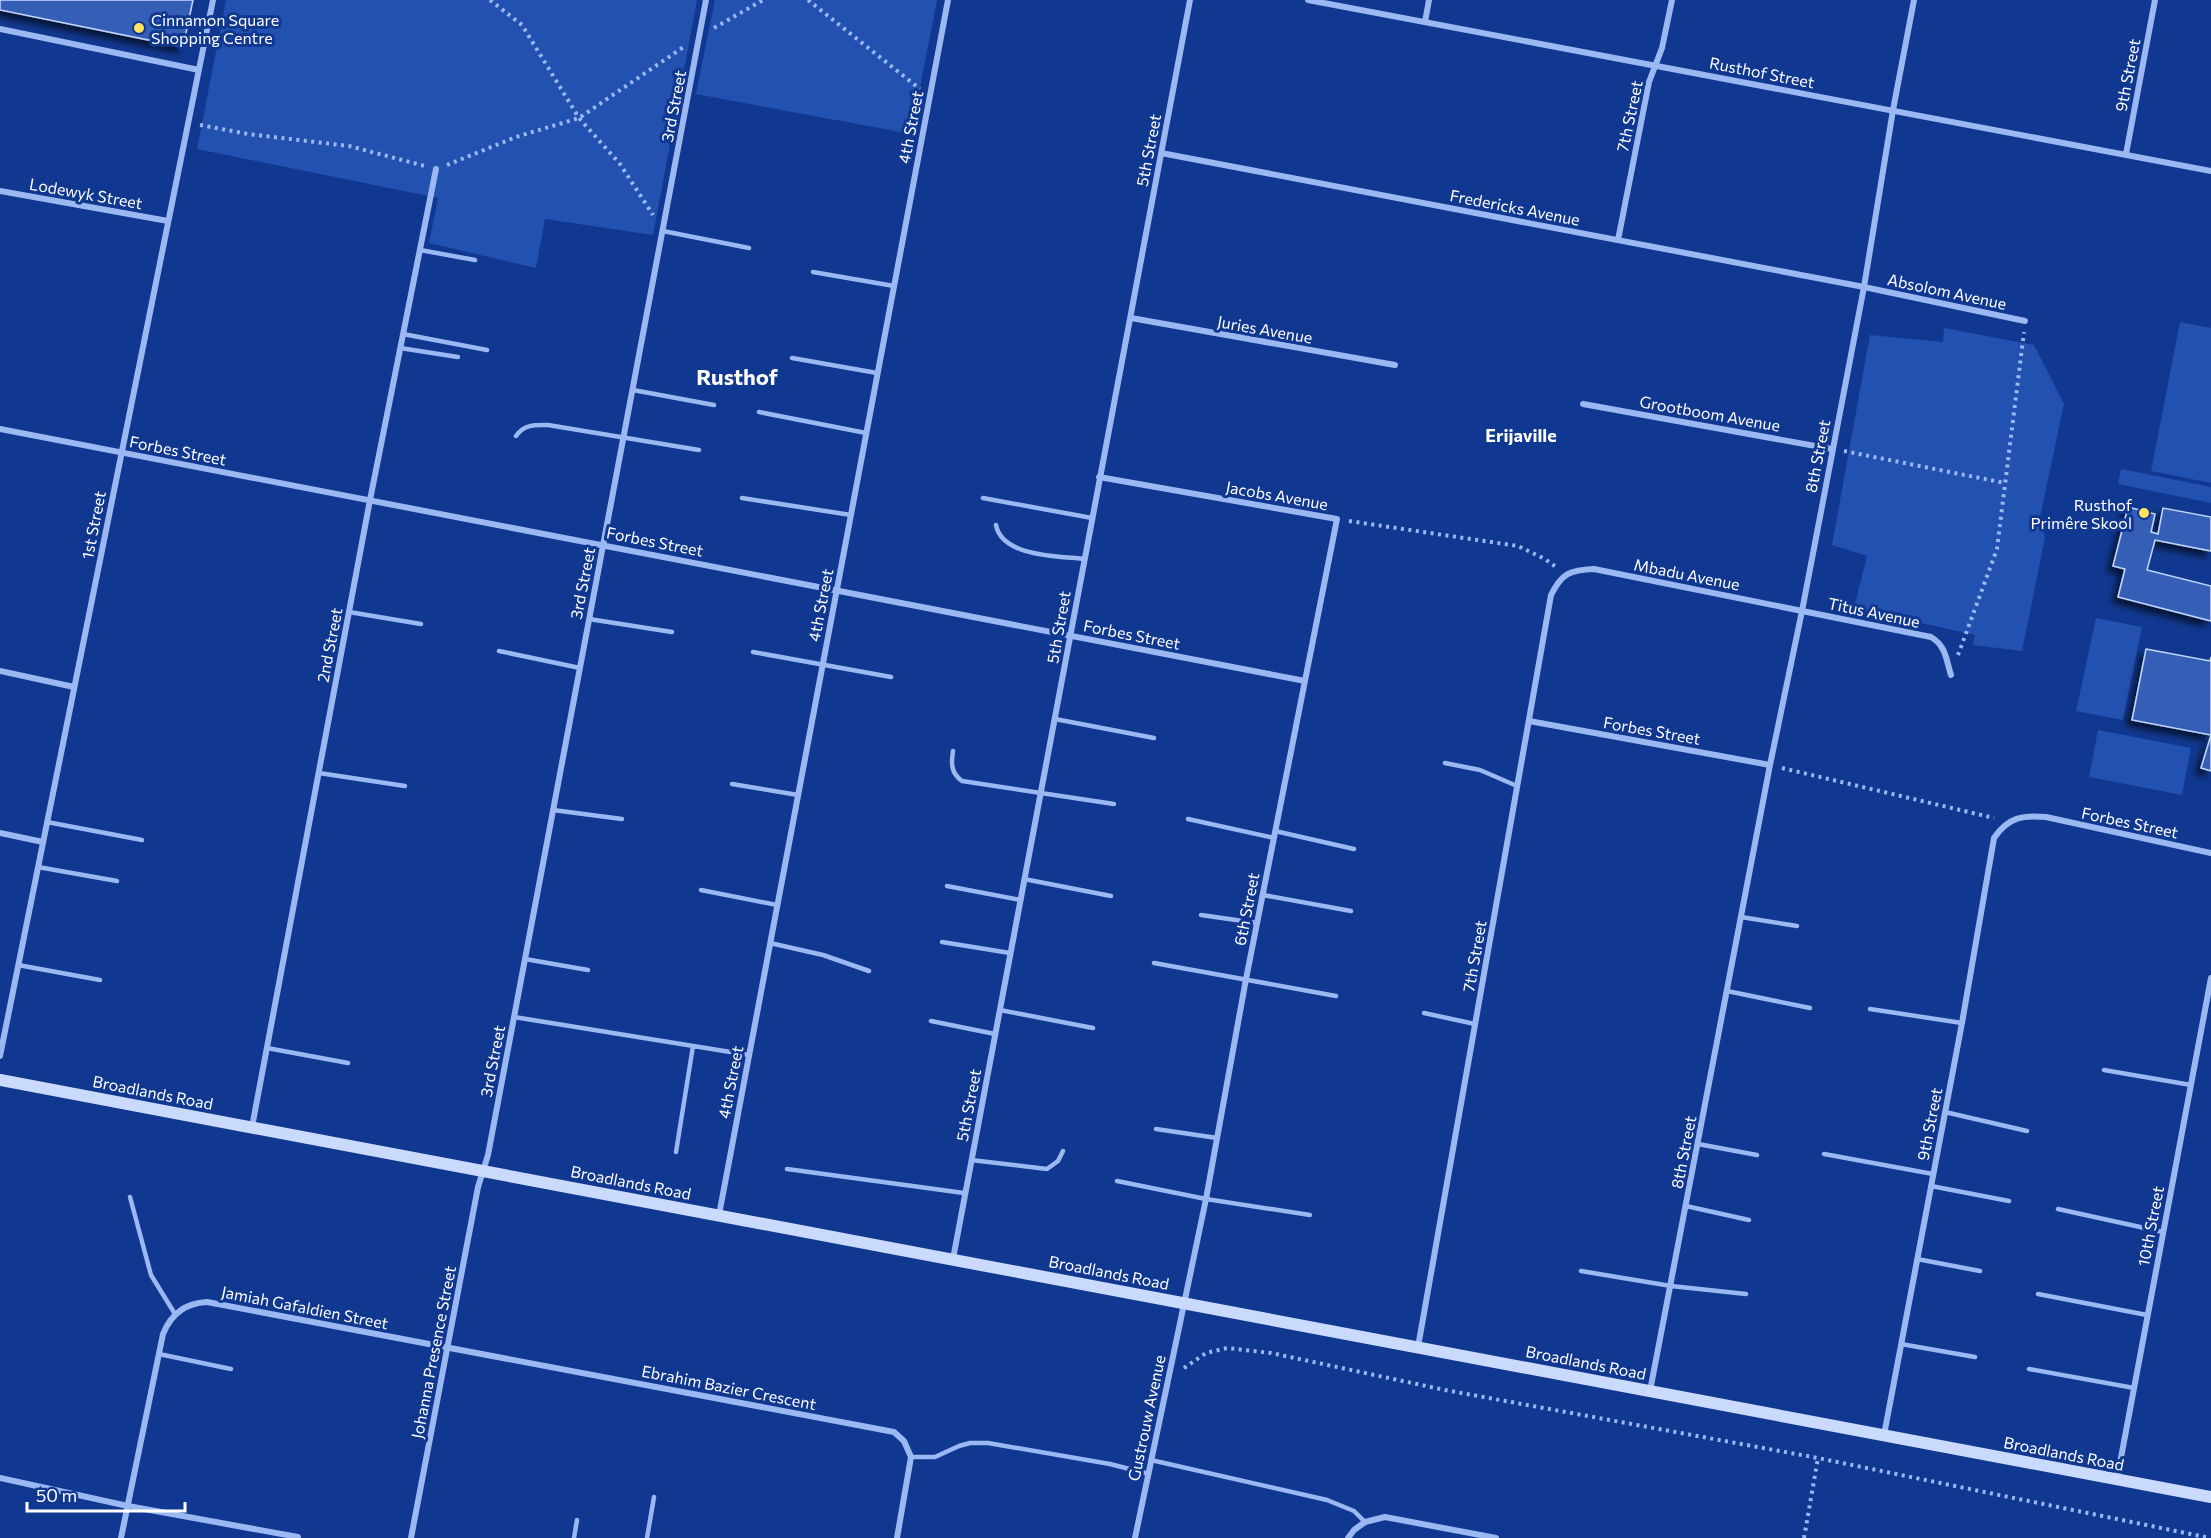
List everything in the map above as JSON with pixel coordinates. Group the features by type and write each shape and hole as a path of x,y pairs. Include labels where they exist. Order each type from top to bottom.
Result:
{"main road":[{"name":"Broadlands Road","path":"0,1080 2211,1497"}],"street":[{"name":"1st Street","path":"0,1056 213,0"},
{"name":"3rd Street","path":"483,1171 488,1155 706,0"},
{"name":"4th Street","path":"719,1215 948,0"},
{"name":"5th Street","path":"952,1260 1190,0"},
{"name":"Rusthof Street","path":"1308,0 2211,171"},
{"path":"1425,22 1429,0"},
{"name":"7th Street","path":"1618,240 1649,82 1662,48 1671,0"},
{"name":"8th Street","path":"1650,1391 1864,287 1893,110 1914,0"},
{"name":"9th Street","path":"2126,154 2155,0"},
{"path":"0,28 199,70"},
{"name":"Fredericks Avenue","path":"1161,153 1864,287"},
{"name":"2nd Street","path":"252,1127 370,500 436,169"},
{"name":"Lodewyk Street","path":"0,191 168,221"},
{"name":"Absolom Avenue","path":"1864,287 2025,321"},
{"name":"Juries Avenue","path":"1131,318 1395,365"},
{"name":"Grootboom Avenue","path":"1583,404 1832,449"},
{"name":"Forbes Street","path":"0,429 1305,681"},
{"name":"Jacobs Avenue","path":"1099,477 1337,519"},
{"name":"6th Street","path":"1183,1303 1206,1199 1246,979 1337,519"},
{"name":"Mbadu Avenue","path":"1566,574 1577,569 1594,569 1802,611"},
{"name":"7th Street","path":"1418,1347 1551,595 1558,581 1566,574"},
{"name":"Titus Avenue","path":"1802,611 1931,637 1940,642 1943,647 1951,675"},
{"path":"0,671 74,687"},
{"name":"Forbes Street","path":"1529,721 1770,765"},
{"name":"Forbes Street","path":"2008,821 2017,817 2046,817 2211,853"},
{"name":"9th Street","path":"1884,1435 1962,1023 1994,838 2008,821"},
{"path":"0,833 43,842"},
{"name":"10th Street","path":"2117,1479 2211,978"},
{"name":"Johanna Presence Street","path":"411,1538 483,1171"},
{"name":"Jamiah Gafaldien Street","path":"175,1314 190,1305 207,1302 448,1347"},
{"name":"Gustrouw Avenue","path":"1135,1538 1183,1303"},
{"path":"122,1538 159,1354 166,1326 175,1314"},
{"name":"Ebrahim Bazier Crescent","path":"448,1347 887,1430 894,1432 904,1441 911,1457"},
{"path":"897,1538 911,1457"},
{"path":"0,1478 128,1506 298,1537"},
{"path":"1348,1538 1365,1522 1385,1517 1496,1538"}],"lane":[{"path":"663,231 749,248"},
{"path":"420,250 475,260"},
{"path":"813,272 894,286"},
{"path":"403,334 487,350"},
{"path":"400,348 458,357"},
{"path":"792,358 877,373"},
{"path":"633,390 714,405"},
{"path":"759,412 866,432"},
{"path":"516,436 524,428 533,425 548,425 699,450"},
{"path":"742,498 850,515"},
{"path":"983,498 1092,518"},
{"path":"996,525 1004,540 1014,549 1084,559"},
{"path":"349,612 421,624"},
{"path":"589,620 672,632"},
{"path":"499,651 580,668"},
{"path":"753,652 891,677"},
{"path":"1055,719 1154,738"},
{"path":"953,752 951,764 953,771 962,781 1114,804"},
{"path":"1445,763 1480,770 1517,786"},
{"path":"319,772 405,786"},
{"path":"732,784 798,795"},
{"path":"553,810 622,819"},
{"path":"1188,819 1354,849"},
{"path":"47,822 142,840"},
{"path":"38,867 117,881"},
{"path":"1024,879 1111,896"},
{"path":"947,886 1021,900"},
{"path":"701,890 777,905"},
{"path":"1263,895 1351,911"},
{"path":"1201,915 1257,922"},
{"path":"1741,917 1797,926"},
{"path":"942,942 1010,953"},
{"path":"770,944 823,955 869,971"},
{"path":"525,959 588,970"},
{"path":"1154,963 1336,996"},
{"path":"18,965 100,980"},
{"path":"1727,991 1810,1008"},
{"path":"1870,1009 1962,1023"},
{"path":"1000,1010 1094,1028"},
{"path":"1424,1014 1475,1024"},
{"path":"514,1017 749,1055"},
{"path":"931,1021 995,1034"},
{"path":"675,1152 693,1046"},
{"path":"267,1048 348,1063"},
{"path":"2104,1070 2191,1085"},
{"path":"1945,1112 2027,1131"},
{"path":"1156,1129 1217,1138"},
{"path":"1698,1144 1757,1155"},
{"path":"971,1160 1047,1169 1058,1161 1063,1151"},
{"path":"1824,1154 1933,1173"},
{"path":"787,1169 964,1193"},
{"path":"1117,1181 1206,1199 1310,1215"},
{"path":"1931,1186 2008,1201"},
{"path":"130,1197 151,1275 175,1314"},
{"path":"1686,1206 1749,1220"},
{"path":"2058,1209 2163,1232"},
{"path":"1917,1259 1980,1271"},
{"path":"1581,1271 1671,1286 1746,1294"},
{"path":"2038,1294 2147,1315"},
{"path":"1901,1344 1975,1357"},
{"path":"159,1354 231,1369"},
{"path":"2029,1370 2134,1388"},
{"path":"911,1457 935,1457 959,1446 988,1443 1149,1473"},
{"path":"1151,1460 1327,1500 1354,1511 1365,1522"},
{"path":"647,1538 654,1497"},
{"path":"574,1538 577,1520"}],"path":[{"path":"490,0 522,25 579,118 620,164 663,231"},
{"path":"188,122 248,134 350,146 436,169 516,137 579,118 699,37 763,0"},
{"path":"808,0 929,97"},
{"path":"1951,675 1996,549 2025,321"},
{"path":"1832,449 2005,483"},
{"name":"Jacobs Avenue","path":"1337,519 1518,546 1545,559 1566,574"},
{"path":"1770,765 2008,821"},
{"path":"1168,1378 1206,1353 1227,1348 1271,1353 1446,1390 1818,1458 2210,1538"},
{"path":"1804,1538 1818,1458"}],"shaded area":[{"path":"226,0 697,0 653,235 545,219 536,268 429,243 438,198 197,149"},
{"path":"715,0 937,0 911,134 696,94"},
{"path":"2180,322 2211,328 2211,483 2151,471"},
{"path":"1944,328 2034,345 2064,404 2040,517 2045,538 2022,651 1973,645 1975,635 1854,608 1867,556 1832,545 1870,335 1943,342"},
{"path":"2121,469 2211,487 2211,503 2118,484"},
{"path":"2096,618 2142,627 2123,720 2076,711"},
{"path":"2098,730 2191,748 2182,795 2089,777"}],"building":[{"name":"Cinnamon Square Shopping Centre","path":"0,0 193,0 183,47 0,10"},
{"path":"2128,507 2155,514 2151,532 2158,534 2163,508 2211,517 2211,551 2155,540 2147,570 2211,586 2211,621 2118,597 2125,569 2113,566"},
{"path":"2146,649 2210,661 2211,657 2211,735 2132,720"},
{"path":"2211,735 2211,771 2201,768"}],"place":[{"name":"Cinnamon Square Shopping Centre","path":"139,28"},
{"name":"Rusthof Primêre Skool","path":"2144,513"}],"district":[{"name":"Rusthof","path":"737,376"},
{"name":"Erijaville","path":"1521,435"}]}
